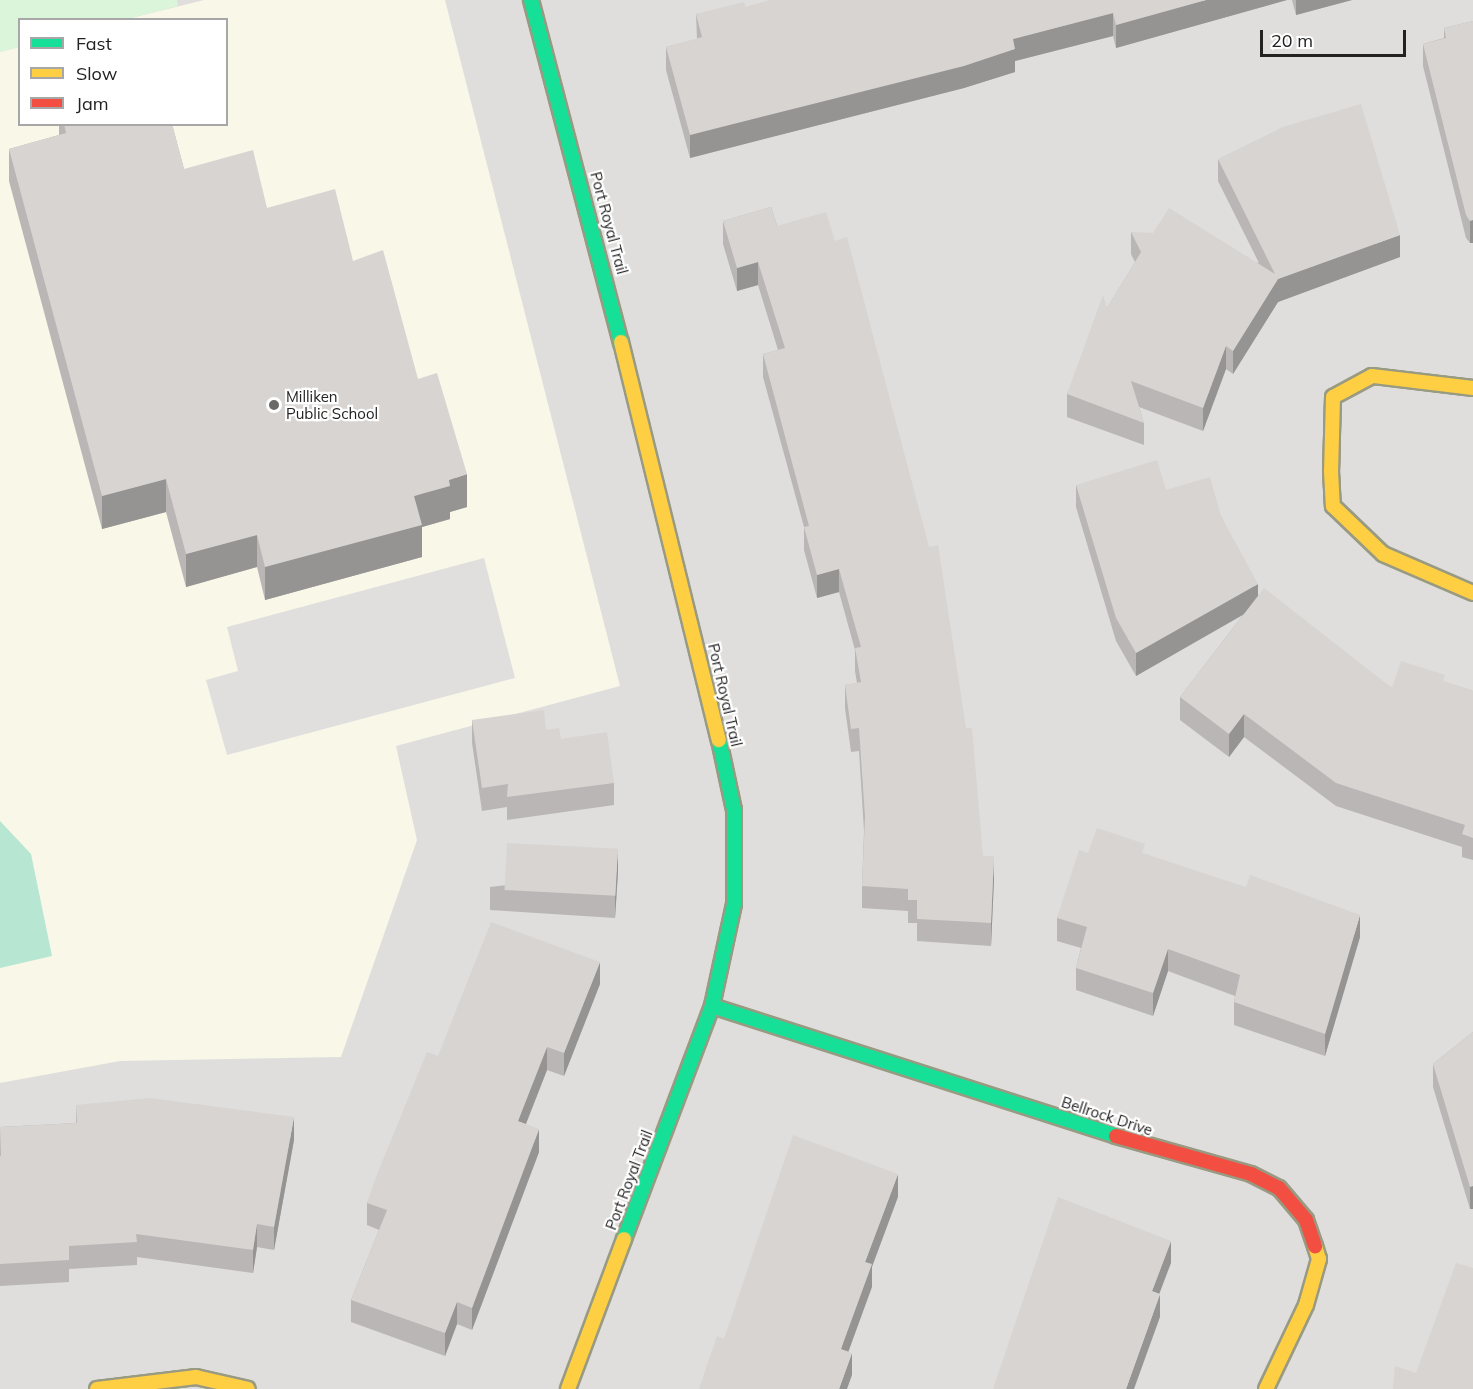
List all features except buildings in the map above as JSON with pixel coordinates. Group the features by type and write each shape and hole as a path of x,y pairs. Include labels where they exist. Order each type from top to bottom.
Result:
{"street":[{"name":"Port Royal Trail","path":"531,0 622,334 734,810 734,904 712,1006 568,1389"},
{"path":"1473,388 1372,376 1333,397 1331,471 1333,506 1383,554 1473,593"},
{"name":"Bellrock Drive","path":"712,1006 1157,1149 1251,1174 1279,1188 1306,1220 1319,1259 1306,1305 1266,1389"},
{"path":"97,1389 196,1377 248,1389"}],"shaded area":[{"path":"0,0 1473,0 1473,1389 0,1389"},
{"name":"Milliken Public School","path":"204,0 445,0 620,686 396,746 417,840 341,1057 120,1061 0,1083 0,52 18,47 18,126 228,126 228,18 131,18"},
{"path":"484,558 515,678 227,755 206,680 238,671 227,627"}],"green space":[{"path":"0,0 177,0 178,6 131,18 18,18 18,47 0,52"},
{"path":"0,821 31,854 52,956 0,968"}],"traffic: fast":[{"path":"531,0 621,342"},
{"path":"624,1239 712,1006 734,904 734,810 719,740"},
{"path":"712,1006 1116,1136"}],"traffic: slow":[{"path":"621,342 719,740"},
{"path":"1473,388 1372,376 1333,397 1331,471 1333,506 1383,554 1473,593"},
{"path":"568,1389 624,1239"},
{"path":"1266,1389 1306,1305 1319,1259 1315,1246"},
{"path":"97,1389 196,1377 248,1389"}],"traffic: jam":[{"path":"1116,1136 1251,1174 1279,1188 1306,1220 1315,1246"}],"place":[{"name":"Milliken Public School","path":"274,405"}]}
